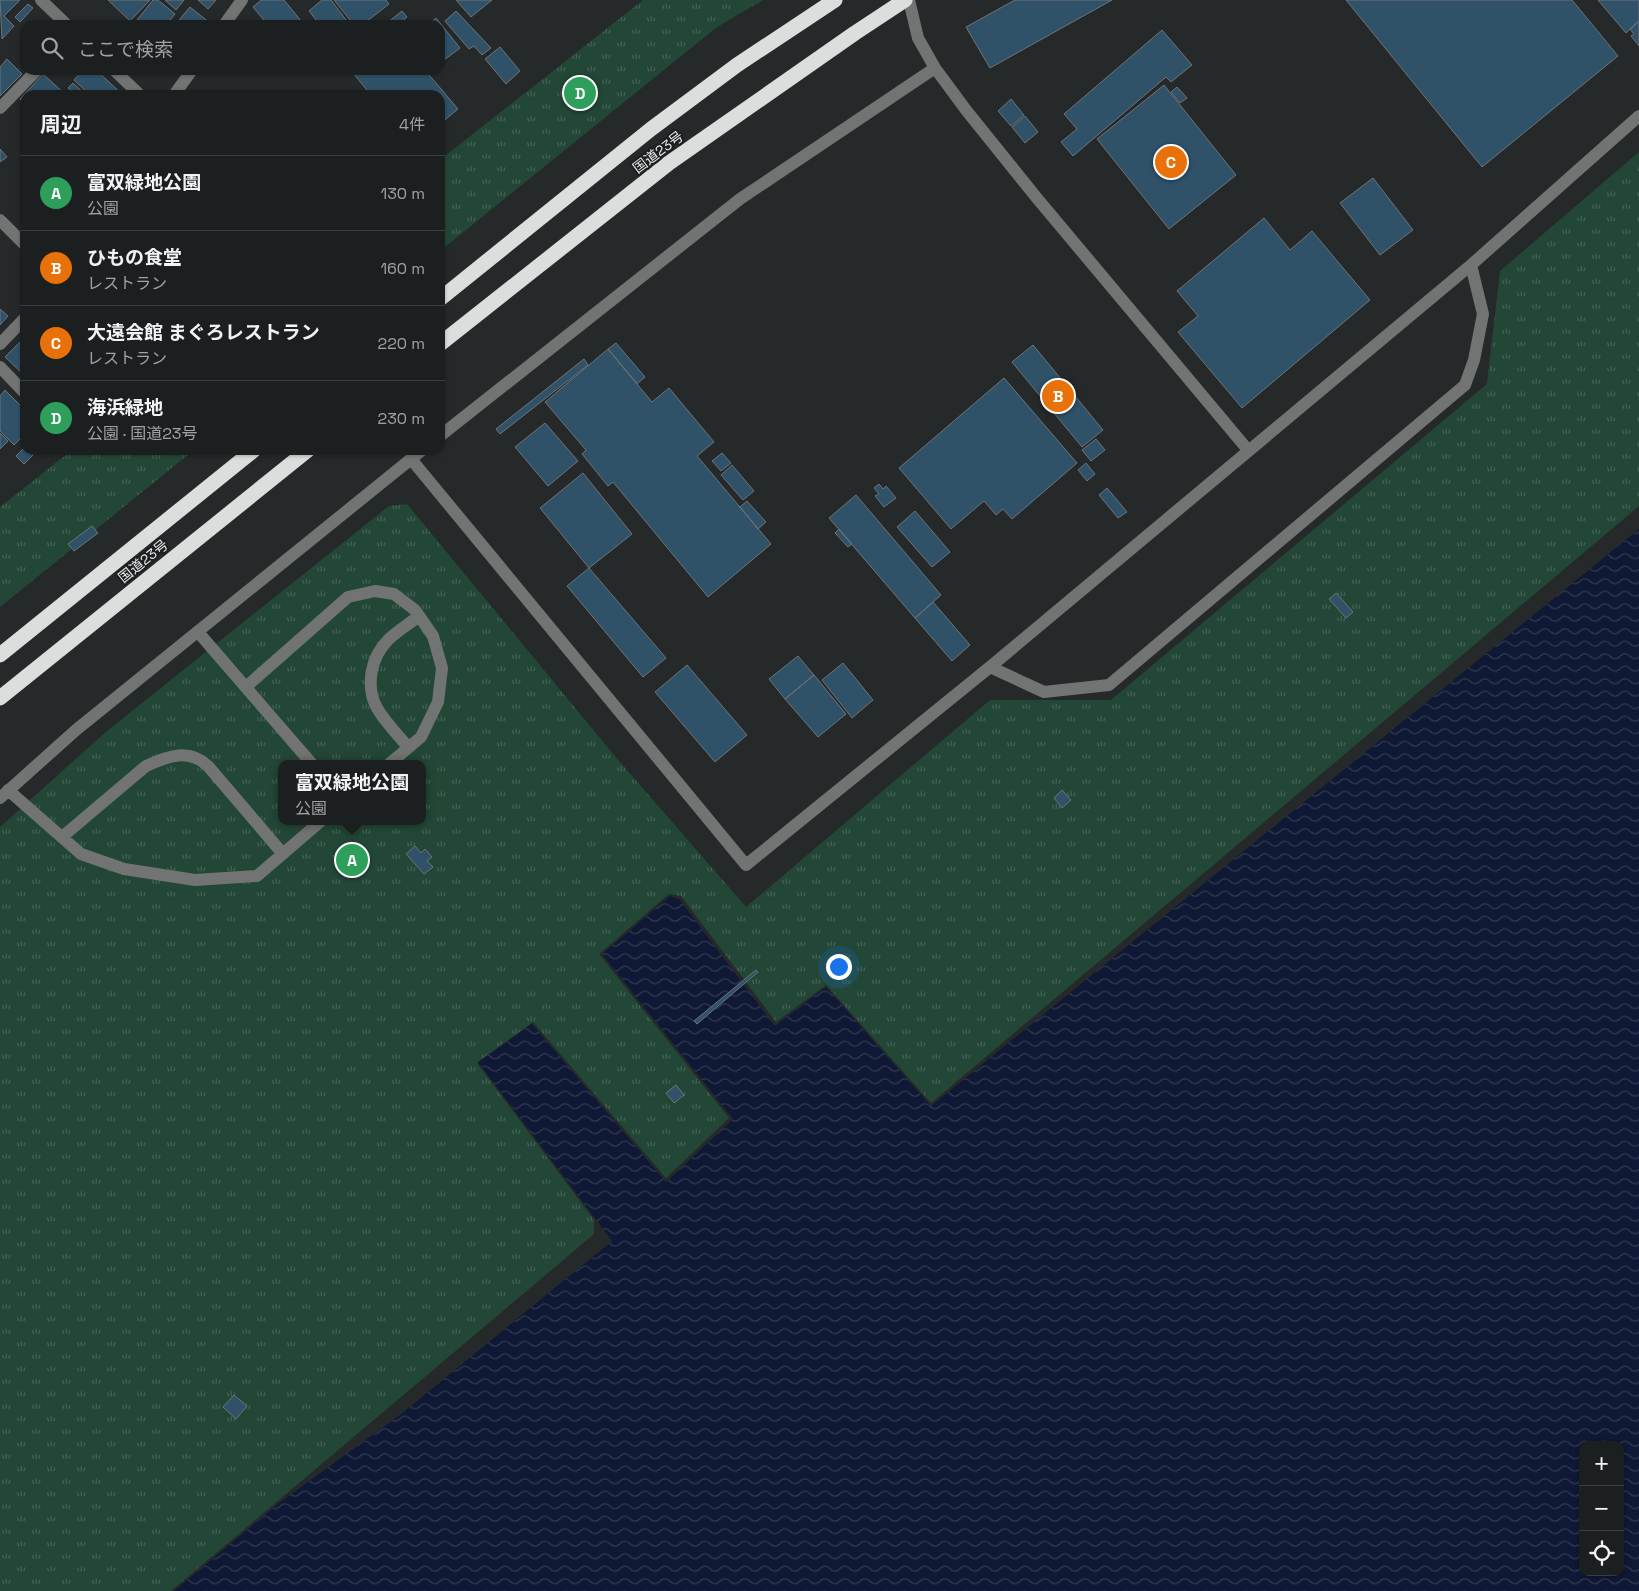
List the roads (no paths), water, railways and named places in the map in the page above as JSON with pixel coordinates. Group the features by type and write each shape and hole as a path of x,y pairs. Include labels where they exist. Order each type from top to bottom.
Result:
{"highway":[{"name":"国道23号","path":"445,295 651,129 737,64 835,0"},
{"name":"国道23号","path":"445,340 669,164 855,32 907,0"},
{"name":"国道23号","path":"0,655 248,455"},
{"name":"国道23号","path":"0,698 302,455"}],"street":[{"path":"41,0 62,20"},
{"path":"228,20 242,0"},
{"path":"907,0 918,38 935,68 1036,197 1248,450"},
{"path":"445,432 740,198 935,68"},
{"path":"0,108 32,75"},
{"path":"119,75 135,90"},
{"path":"178,90 188,75"},
{"path":"411,459 746,865 990,667 1471,265 1639,116"},
{"path":"0,220 20,240"},
{"path":"990,667 1044,692 1109,685 1465,385 1474,360 1483,314 1471,265"},
{"path":"0,344 20,323"},
{"path":"0,367 20,389"},
{"path":"317,825 257,876 195,880 124,869 81,854 62,837 4,794 76,730 416,455"},
{"path":"247,686 348,597 375,591 394,594 415,610 433,636 442,668 438,702 421,737 393,760"},
{"path":"408,747 377,707 371,690 372,669 379,652 388,640 419,616"},
{"path":"198,632 247,686 309,760"},
{"path":"62,837 146,766 162,759 178,756 199,758 208,766 283,854"}],"water":[{"path":"1639,529 1639,1591 174,1591 279,1503 400,1415 612,1241 478,1062 532,1024 666,1182 733,1119 602,954 670,896 679,899 775,1026 826,987 931,1106"}],"place":[{"name":"海浜緑地","path":"580,93"},
{"name":"大遠会館 まぐろレストラン","path":"1171,162"},
{"name":"ひもの食堂","path":"1058,396"},
{"name":"富双緑地公園","path":"352,860"}]}
